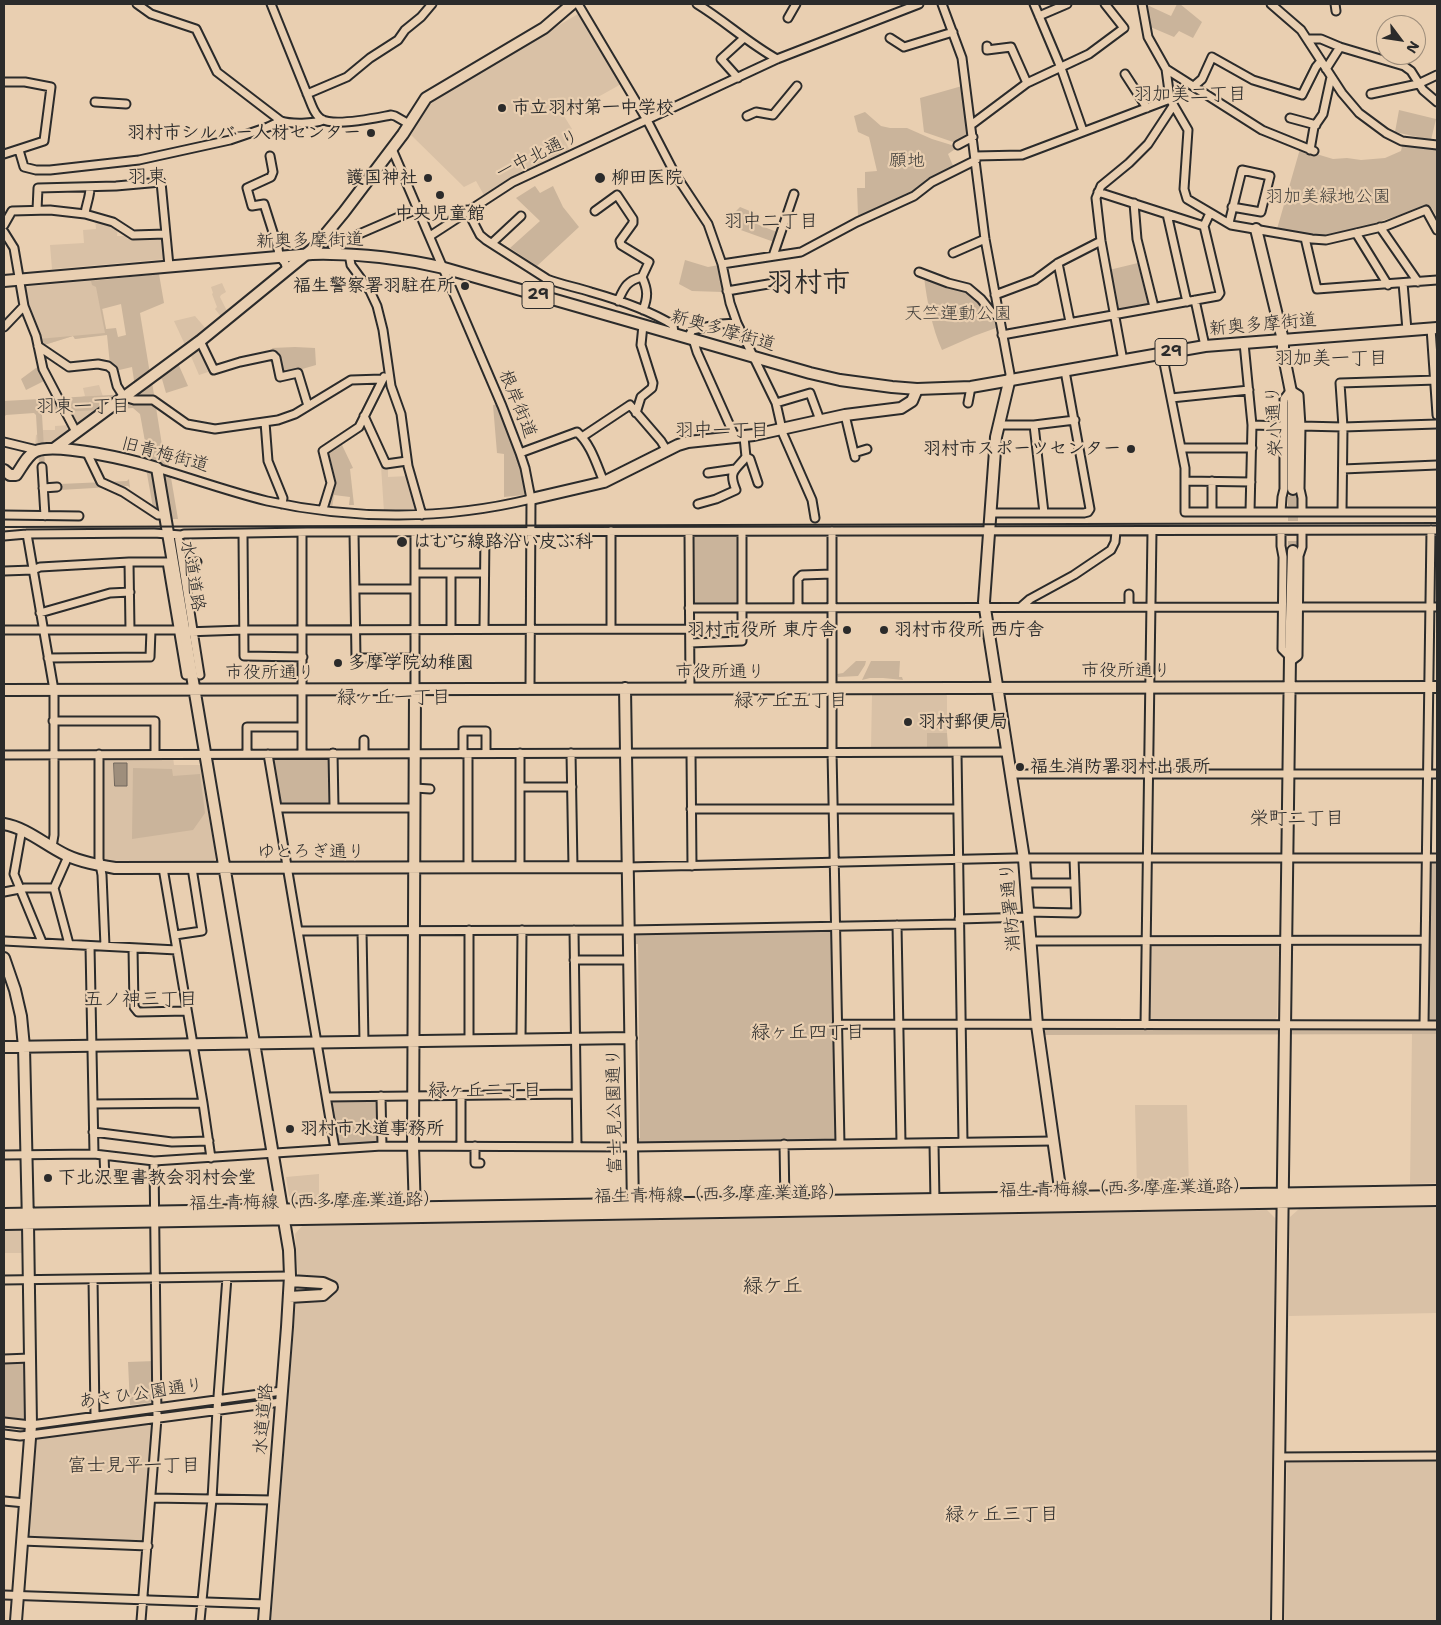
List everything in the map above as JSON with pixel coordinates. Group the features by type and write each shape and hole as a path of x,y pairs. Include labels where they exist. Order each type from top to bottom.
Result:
{"street":[{"path":"137,4 151,14 196,29 217,72 287,123 319,122 323,120 358,122 391,116 406,122"},
{"path":"271,4 315,112 323,120"},
{"path":"307,94 347,77 370,58 398,40 405,30 432,4"},
{"path":"56,448 200,341 306,254 330,229 392,149 406,122 426,98 544,28 572,4"},
{"path":"578,4 647,120 675,174 708,224 722,264 727,291 737,323 776,402 790,453 812,500 814,518"},
{"path":"697,4 722,20 756,48 777,59"},
{"path":"788,18 796,4"},
{"name":"一中北通り","path":"430,236 513,182 777,59 919,4"},
{"path":"942,4 962,58 985,239 1010,374 1009,382"},
{"path":"1034,4 1061,68 1083,131"},
{"path":"1039,16 1067,4"},
{"path":"971,125 1027,83 1090,54 1124,28 1105,4"},
{"path":"1142,4 1148,37 1166,69 1170,99 1188,130 1184,189 1188,200 1229,223 1305,238 1326,240 1380,227 1426,210 1437,230"},
{"path":"1271,4 1296,25 1308,39 1350,104 1386,133 1402,141 1437,145"},
{"path":"890,38 904,47 953,32"},
{"path":"738,78 721,59 744,38"},
{"path":"1308,39 1321,39 1340,47 1404,66 1411,71 1418,84 1430,98 1437,102"},
{"path":"987,46 987,50 1011,47 1027,83"},
{"path":"1326,69 1340,47"},
{"path":"1194,86 1202,79 1212,57 1253,80 1302,96 1316,67 1321,61"},
{"path":"1166,69 1262,130 1312,150 1316,125 1323,114 1331,77"},
{"path":"1124,74 1146,108"},
{"path":"1371,94 1418,84 1437,75"},
{"path":"4,82 25,82 51,87 44,141 4,154"},
{"path":"747,116 756,112 773,115 797,86"},
{"path":"722,264 801,252 812,248 857,222 914,196 932,182 975,158 1022,155 1170,99"},
{"path":"95,102 126,104"},
{"path":"1123,361 1101,241 1096,198 1101,186 1129,163 1148,144 1173,106"},
{"path":"1290,118 1316,125"},
{"path":"20,150 24,167 36,170 128,162 230,140 268,127 281,120"},
{"path":"958,146 973,137"},
{"name":"根岸街道","path":"392,149 444,268 520,453 531,499 530,688"},
{"path":"270,156 273,172 271,176 247,188 252,206 264,204 279,256 285,263 287,270"},
{"path":"1229,223 1232,207 1242,170 1270,176 1261,212 1232,207"},
{"path":"37,210 38,188 90,187 160,182 169,266"},
{"path":"86,214 86,206 90,200 90,187"},
{"path":"1098,192 1204,226"},
{"path":"773,256 794,194"},
{"path":"595,211 617,195 633,219 633,223 620,241 621,245 649,262 642,277 632,280 625,287 618,301"},
{"path":"1134,203 1137,239 1154,307"},
{"path":"342,252 342,241 417,209"},
{"path":"4,225 12,211 37,210 86,214 113,222 131,235 166,234"},
{"path":"468,210 480,234 547,278 557,283 592,292 657,315 674,325 674,334"},
{"path":"1002,335 1218,296 1220,293 1204,226 1210,213"},
{"path":"1167,214 1186,302"},
{"path":"492,243 522,216"},
{"path":"1380,227 1418,282"},
{"path":"330,229 332,242 342,252 350,266 370,291 377,306 383,330 391,386 400,414 407,461 422,514"},
{"name":"栄小通り","path":"1253,229 1291,390 1294,424 1294,489"},
{"path":"4,232 14,248 24,306 45,373 74,428 76,451"},
{"path":"1356,233 1388,285"},
{"path":"1305,238 1317,289 1437,280"},
{"path":"954,253 985,239"},
{"path":"995,295 1036,280 1058,263 1101,241"},
{"name":"新奥多摩街道","path":"4,281 306,254 342,252 394,258 444,268 840,380 867,385 917,389 971,387 1009,382 1204,346 1434,328"},
{"path":"1058,263 1070,322"},
{"path":"919,272 968,288 981,299 992,314 999,316"},
{"path":"642,277 647,288 648,299 643,310"},
{"path":"542,296 547,278"},
{"path":"727,291 780,282"},
{"path":"1403,284 1407,330"},
{"path":"1195,300 1204,346"},
{"path":"4,327 24,306"},
{"path":"737,323 692,330 691,338 739,437 746,457 750,459 758,483"},
{"path":"636,413 641,397 652,388 653,383 641,345 643,325"},
{"path":"1434,328 1437,415"},
{"path":"200,341 214,370 273,355 276,358 280,378 298,373 308,406"},
{"path":"1244,343 1252,425 1250,512"},
{"path":"38,346 69,367 98,364 108,366 113,370 117,386 124,397 136,400 153,400 184,422 215,429 287,417 351,380 382,379"},
{"path":"1162,354 1185,468 1185,512 1437,512"},
{"path":"990,513 1084,513 1090,509 1065,371"},
{"path":"323,509 331,483 323,451 359,427 382,379 389,373"},
{"path":"1342,512 1343,427 1340,383 1436,380"},
{"name":"消防署通り","path":"1009,382 995,453 984,607 1024,859 1037,1025 1061,1202"},
{"path":"968,403 971,387"},
{"path":"531,499 604,482 678,445 698,440 739,437 845,415 901,408 912,401 917,389"},
{"path":"1171,398 1248,390"},
{"path":"1281,512 1284,489 1284,399 1291,390 1299,396 1302,512"},
{"path":"776,402 810,393 820,420"},
{"path":"582,437 630,405 661,441 667,451"},
{"path":"845,415 855,455 868,448"},
{"path":"364,416 386,464 407,461"},
{"path":"1000,425 1034,425 1075,420"},
{"path":"265,422 267,458 283,498 282,504"},
{"path":"1301,426 1343,427 1437,424"},
{"path":"1034,425 1044,513"},
{"path":"1252,425 1284,426"},
{"path":"520,453 577,432 590,450 604,482"},
{"path":"4,442 37,450"},
{"name":"旧青梅街道","path":"37,450 56,448 117,457 282,504 362,514 422,514 478,510 531,499"},
{"path":"1182,448 1252,448"},
{"path":"4,470 10,475 16,474 30,455 37,450"},
{"path":"87,453 101,482 124,492 158,515 165,515"},
{"path":"698,504 716,499 736,490 732,479 735,469 746,457"},
{"path":"1343,469 1437,465"},
{"path":"42,467 45,516"},
{"name":"水道道路","path":"158,468 165,515 174,535 175,562 185,631 289,1250 289,1297 264,1621"},
{"path":"708,473 735,469"},
{"path":"1185,481 1251,482"},
{"path":"1212,481 1212,512"},
{"path":"44,488 58,487"},
{"path":"4,515 79,516"},
{"path":"4,536 27,534 154,533 174,535 354,532 1434,530 1433,687 1428,774 1424,1025"},
{"path":"1022,606 1030,599 1074,575 1111,550 1116,542 1116,531"},
{"path":"1146,1025 1152,531"},
{"path":"1281,531 1283,557 1282,650 1290,660"},
{"path":"1290,660 1298,656 1299,556 1302,547 1302,531"},
{"path":"354,532 356,658 416,658"},
{"path":"414,1212 416,532"},
{"path":"610,532 611,628"},
{"path":"689,532 690,688"},
{"path":"690,643 742,641 742,532"},
{"path":"832,532 832,752 840,1144"},
{"path":"302,533 302,754"},
{"path":"484,629 485,533"},
{"path":"27,534 54,690 54,835 52,847"},
{"path":"243,534 244,656 303,658"},
{"path":"1278,1621 1287,858 1293,551"},
{"path":"129,562 130,630"},
{"path":"4,571 129,562 197,562"},
{"path":"415,572 484,574"},
{"path":"451,574 451,629"},
{"path":"798,608 798,579 802,575 832,574"},
{"path":"355,589 415,589"},
{"path":"40,613 110,593 130,592"},
{"path":"1128,606 1129,594"},
{"path":"690,608 1282,607"},
{"path":"1298,607 1434,607"},
{"path":"4,630 689,629"},
{"path":"48,658 150,657 151,630"},
{"path":"185,631 200,674"},
{"path":"185,631 186,675"},
{"name":"市役所通り","path":"4,690 1433,687"},
{"name":"富士見公園通り","path":"625,688 633,1209"},
{"path":"53,721 155,721 155,754"},
{"path":"247,754 247,727 302,728"},
{"path":"468,868 466,754 463,730 486,731 486,753"},
{"path":"364,740 364,754"},
{"path":"4,755 1007,752"},
{"path":"333,753 334,807"},
{"path":"520,753 520,868"},
{"path":"571,753 572,867"},
{"path":"691,753 692,866"},
{"path":"957,753 963,1142"},
{"path":"99,754 99,859 101,866 105,946"},
{"path":"268,754 335,1149"},
{"path":"1011,774 1437,774"},
{"path":"520,787 572,787"},
{"path":"415,788 430,789"},
{"path":"278,808 414,808"},
{"path":"692,809 957,809"},
{"name":"ゆとろぎ通り","path":"4,824 22,830 76,859 101,866 122,868 627,867"},
{"path":"22,830 14,874 42,942"},
{"path":"627,867 1074,858 1437,858"},
{"path":"298,931 629,930 897,925 1076,913 1074,858"},
{"path":"66,861 54,888 69,944"},
{"path":"163,868 211,1158"},
{"path":"175,935 202,931 192,868"},
{"path":"1026,883 1075,883"},
{"path":"4,892 20,889 54,888"},
{"path":"897,925 901,1143"},
{"path":"362,930 364,1042"},
{"path":"469,930 469,1040"},
{"path":"521,1039 522,930"},
{"path":"574,930 574,1039 577,1147"},
{"path":"1030,941 1425,940"},
{"path":"4,941 177,950"},
{"path":"90,946 94,1154"},
{"path":"133,948 134,1007 138,1012 187,1011"},
{"path":"4,958 15,990 21,1016 24,1047 28,1219 30,1430 16,1621"},
{"path":"574,960 630,960"},
{"path":"837,1024 1437,1025"},
{"path":"4,1047 630,1038"},
{"path":"327,1097 576,1094"},
{"path":"461,1095 461,1146"},
{"path":"381,1096 382,1146"},
{"path":"92,1104 203,1103"},
{"path":"93,1132 172,1142 209,1141"},
{"path":"4,1155 94,1154 154,1161 382,1146 632,1147 1054,1141"},
{"path":"934,1142 935,1204"},
{"path":"784,1144 785,1206"},
{"path":"474,1146 475,1163 480,1163"},
{"path":"104,1156 105,1179"},
{"path":"141,1621 157,1418 154,1161"},
{"name":"福生青梅線（西多摩産業道路）","path":"4,1224 28,1219 155,1216 1283,1198 1437,1191"},
{"name":"福生青梅線（西多摩産業道路）","path":"1283,1198 1437,1200"},
{"name":"福生青梅線（西多摩産業道路）","path":"4,1214 28,1219"},
{"path":"200,1621 212,1499 227,1277"},
{"path":"4,1280 290,1278 323,1282 332,1288 323,1295 289,1297"},
{"path":"93,1279 95,1415"},
{"path":"4,1359 30,1358"},
{"name":"あさひ公園通り","path":"4,1434 20,1436 30,1430 95,1415 218,1399 282,1397"},
{"name":"あさひ公園通り","path":"4,1422 30,1430 157,1418 217,1410 282,1397"},
{"path":"1279,1457 1437,1456"},
{"path":"152,1498 273,1500"},
{"path":"4,1501 25,1503"},
{"path":"22,1541 148,1546"},
{"path":"4,1594 265,1604"}],"shaded area":[{"name":"市立羽村第一中学校","path":"578,14 623,83 564,116 572,129 563,136 570,151 484,195 476,181 464,187 411,135 433,99"},
{"path":"95,218 118,226 117,236 161,236 164,239 166,259 52,269 50,245 84,243 83,230 96,229"},
{"path":"97,280 107,334 75,339 73,336 41,346 22,287"},
{"path":"222,283 226,292 220,297 228,313 222,318 215,309 217,307 211,287"},
{"path":"195,316 207,330 186,347 174,321"},
{"path":"199,347 211,371 199,375 190,354"},
{"path":"99,385 106,405 76,427 62,402 85,396 83,388"},
{"path":"71,425 74,430 56,443 35,446 36,435 42,433 43,430 55,430 55,426"},
{"path":"388,465 388,477 408,476 416,512 384,512 381,466"},
{"path":"872,695 947,695 947,733 927,733 927,749 871,749"},
{"path":"104,757 173,757 174,765 200,765 216,858 213,862 104,861 102,858 102,759"},
{"path":"114,763 127,763 127,786 115,786"},
{"path":"1152,943 1276,943 1279,945 1277,1017 1275,1020 1151,1020 1149,1018 1150,945"},
{"path":"1412,1034 1437,1034 1437,1183 1410,1184"},
{"path":"1135,1105 1187,1105 1189,1188 1137,1189"},
{"path":"319,1174 319,1202 297,1203 289,1196 286,1177"},
{"path":"1437,1207 1437,1313 1289,1316 1290,1217 1299,1209"},
{"path":"1267,1210 1275,1218 1270,1621 271,1621 298,1276 295,1234 302,1226"},
{"path":"19,1229 22,1232 23,1253 4,1253 4,1230"},
{"path":"153,1419 146,1541 28,1537 35,1435"},
{"path":"1437,1459 1437,1621 1285,1621 1287,1464 1289,1461"}],"green space":[{"path":"1145,4 1171,16 1177,4 1180,4 1202,22 1193,38 1179,31 1174,37 1148,26"},
{"path":"962,86 969,135 956,143 924,132 920,98"},
{"path":"1399,110 1436,119 1431,140 1395,132"},
{"name":"願地","path":"865,112 881,126 907,128 932,139 958,147 948,154 954,168 913,195 860,218 858,216 857,188 865,188 865,172 877,171 869,137 858,132 854,116"},
{"name":"羽加美緑地公園","path":"1403,142 1437,146 1437,217 1432,208 1427,206 1357,229 1328,236 1310,236 1277,229 1300,149 1333,159 1361,160 1385,158 1401,151"},
{"path":"535,186 540,193 553,186 563,207 579,227 537,266 510,248 540,221 516,198"},
{"path":"740,207 757,214 754,223 777,232 774,242 738,229 728,219"},
{"path":"685,260 708,267 719,265 723,292 692,291 679,284"},
{"path":"1138,263 1141,265 1150,302 1148,305 1119,310 1116,308 1109,270"},
{"path":"159,274 164,303 140,313 151,380 177,361 188,386 166,393 162,379 152,382 162,445 167,454 178,519 155,519 144,457 146,447 140,414 133,408 44,413 42,415 45,465 39,465 36,415 34,413 6,415 4,417 4,401 129,394 135,387 132,367 115,371 110,365 107,335 75,339 73,336 41,346 38,339 105,333 96,287 92,285 91,281","holes":["121,304 126,335 118,337 116,328 106,329 102,309"]},
{"name":"天竺運動公園","path":"924,277 948,283 973,294 994,319 996,328 942,350 930,314"},
{"path":"272,348 315,348 316,365 285,374 282,372 278,352 274,352"},
{"path":"40,365 46,380 26,390 21,379"},
{"path":"500,404 518,453 528,491 524,495 504,497 504,454 497,453 493,405"},
{"path":"342,445 353,468 350,469 354,505 349,505 350,497 334,495 332,508 326,507 332,483 325,456"},
{"path":"129,479 130,488 128,486 60,490 60,484 127,481"},
{"path":"694,534 738,534 741,537 740,604 695,604 692,602 692,537"},
{"path":"856,661 866,661 858,676 838,677 837,674 843,673"},
{"path":"871,661 900,661 899,677 902,677 903,680 870,678 862,680"},
{"path":"927,733 947,733 948,747 945,749 927,749"},
{"path":"274,756 328,756 330,758 331,803 329,805 282,805 280,803 272,759"},
{"path":"133,768 172,769 173,776 200,774 205,813 193,830 132,839"},
{"path":"1432,861 1437,861 1437,1020 1429,1020 1427,1018 1429,864"},
{"path":"831,929 833,931 837,1139 834,1141 641,1144 639,1142 638,944 636,944 635,935 638,932"},
{"path":"1045,1027 1437,1027 1437,1034 1043,1035"},
{"path":"376,1099 380,1104 379,1143 340,1146 337,1144 332,1100"},
{"path":"4,1360 25,1360 25,1419 4,1417"},
{"path":"155,1361 155,1402 130,1405 128,1362"}],"tunnel":[{"path":"1293,489 1293,551"}],"railway":[{"path":"4,527 1437,523"}],"place":[{"name":"市立羽村第一中学校","path":"502,108"},
{"name":"羽村市シルバー人材センター","path":"371,133"},
{"name":"護国神社","path":"428,178"},
{"name":"柳田医院","path":"600,178"},
{"name":"中央児童館","path":"440,195"},
{"name":"福生警察署羽駐在所","path":"465,286"},
{"name":"羽村市スポーツセンター","path":"1131,449"},
{"name":"はむら線路沿い皮ふ科","path":"402,542"},
{"name":"羽村市役所 東庁舎","path":"847,630"},
{"name":"羽村市役所 西庁舎","path":"884,630"},
{"name":"多摩学院幼稚園","path":"338,663"},
{"name":"羽村郵便局","path":"908,722"},
{"name":"福生消防署羽村出張所","path":"1020,767"},
{"name":"羽村市水道事務所","path":"290,1129"},
{"name":"下北沢聖書教会羽村会堂","path":"48,1178"}],"district":[{"name":"羽加美二丁目","path":"1190,95"},
{"name":"羽東","path":"147,178"},
{"name":"羽中二丁目","path":"771,222"},
{"name":"羽村市","path":"808,284"},
{"name":"羽加美一丁目","path":"1331,359"},
{"name":"羽東一丁目","path":"83,407"},
{"name":"羽中一丁目","path":"722,431"},
{"name":"緑ヶ丘一丁目","path":"394,698"},
{"name":"緑ヶ丘五丁目","path":"791,701"},
{"name":"栄町二丁目","path":"1297,819"},
{"name":"五ノ神三丁目","path":"141,1000"},
{"name":"緑ヶ丘四丁目","path":"808,1033"},
{"name":"緑ヶ丘二丁目","path":"485,1091"},
{"name":"緑ケ丘","path":"773,1287"},
{"name":"富士見平一丁目","path":"134,1466"},
{"name":"緑ヶ丘三丁目","path":"1002,1515"}]}
